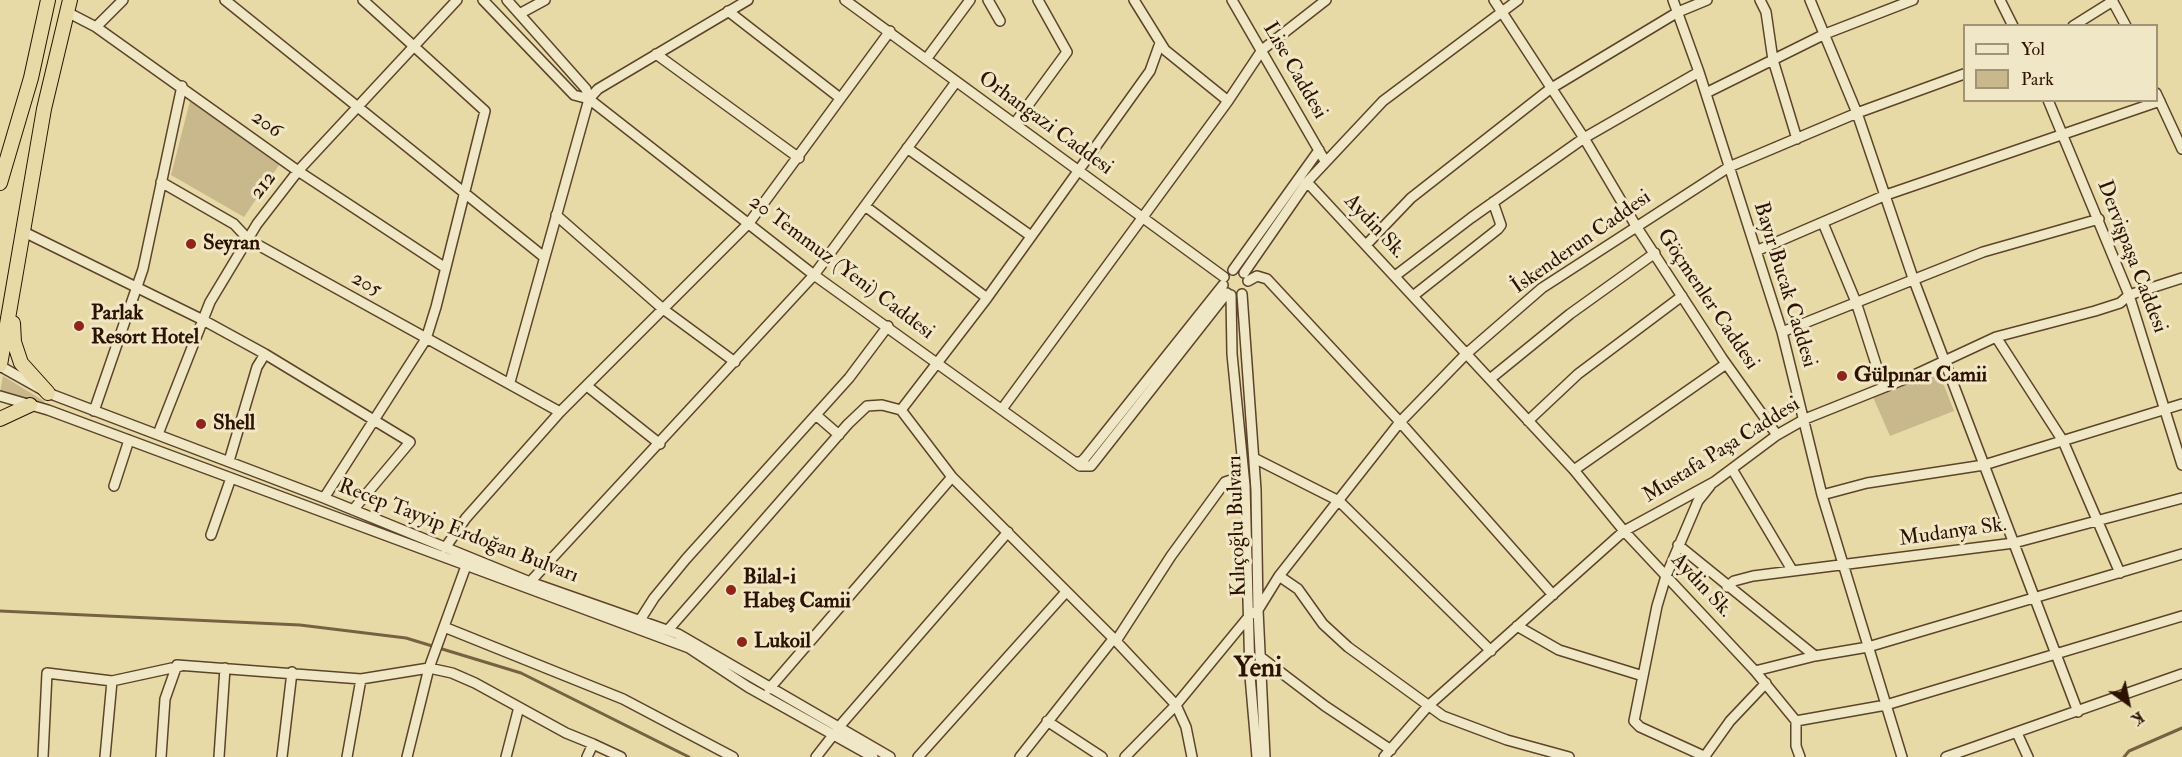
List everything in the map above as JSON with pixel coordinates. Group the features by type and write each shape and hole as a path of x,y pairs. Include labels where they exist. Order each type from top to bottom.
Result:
{"highway":[{"path":"0,183 31,78 48,0"},
{"path":"0,378 11,293 24,232 44,109 68,6"},
{"path":"11,293 14,342 21,363 48,393"},
{"path":"0,419 30,405"}],"street":[{"path":"96,27 123,0"},
{"path":"225,0 544,257"},
{"path":"324,498 426,339 485,111 363,0"},
{"name":"212","path":"158,434 210,303 257,224 298,171 457,0"},
{"path":"483,0 574,95 589,99"},
{"path":"507,0 521,13 586,89 589,99"},
{"path":"521,13 545,0"},
{"path":"510,382 589,99 598,89 747,0"},
{"name":"Orhangazi Caddesi","path":"845,0 1078,171 1145,217 1226,287"},
{"path":"927,58 970,0"},
{"path":"988,0 1000,21"},
{"path":"1015,123 1067,52 1038,0"},
{"path":"1134,0 1160,43 1228,101"},
{"name":"Lise Caddesi","path":"1232,0 1324,161"},
{"path":"1002,409 1145,217 1262,50 1326,0"},
{"name":"Göçmenler Caddesi","path":"1494,0 1584,138 1636,226 1726,364 1777,435"},
{"path":"1319,150 1233,270 1226,287 1242,294 1247,289 1246,277 1307,182 1324,161 1383,102 1501,10 1518,0"},
{"name":"Bayır Bucak Caddesi","path":"1673,0 1700,72 1782,332 1822,495 1846,566 1902,757"},
{"path":"1366,245 1411,198 1550,89 1678,12 1707,0"},
{"path":"1760,0 1766,12 1773,60 1797,139"},
{"path":"1810,0 1857,113 1912,278 1945,359 2078,712"},
{"path":"1706,93 1825,34 1913,0"},
{"path":"2000,0 2012,24"},
{"path":"2076,24 2112,0 2125,24"},
{"name":"206","path":"68,6 298,171 444,267"},
{"path":"728,11 840,98"},
{"path":"445,548 466,518 560,412 749,223 799,158 890,31"},
{"path":"901,410 987,298 1150,71 1160,43"},
{"path":"656,54 799,158"},
{"path":"1395,276 1493,202 1584,138 1700,72"},
{"name":"İskenderun Caddesi","path":"1125,757 1176,705 1254,612 1279,576 1400,422 1466,354 1542,288 1729,167 1857,113 1963,75"},
{"path":"530,582 814,275 956,82"},
{"path":"94,411 143,269 182,86"},
{"path":"2158,97 2182,149"},
{"name":"20 Temmuz (Yeni) Caddesi","path":"589,99 814,275 1085,467 1095,461 1226,287"},
{"name":"Dervişpaşa Caddesi","path":"2049,102 2065,136 2129,295 2182,465"},
{"path":"1756,251 1886,195 2065,136 2146,102"},
{"path":"907,148 1031,236"},
{"name":"205","path":"161,182 234,224 249,240 426,339 510,382 560,412"},
{"name":"Aydin Sk.","path":"1307,182 1574,470 1624,531 1766,683 1796,721"},
{"path":"1413,296 1498,229 1501,225 1493,202"},
{"path":"865,206 987,298"},
{"path":"556,215 663,309 735,362"},
{"path":"1782,332 1912,278 1983,252 2099,219"},
{"path":"1823,223 1856,302 1883,386"},
{"path":"24,232 203,320 265,354 411,442 353,510"},
{"path":"1490,379 1570,314 1655,253"},
{"path":"1233,270 1246,277 1257,276 1267,279 1400,422 1553,595"},
{"name":"Mustafa Paşa Caddesi","path":"1388,753 1428,706 1624,531 1714,482 1777,435 1805,419 1932,368 1945,359 1996,337 2095,311 2120,303 2129,295 2182,278"},
{"name":"Kılıçoğlu Bulvarı","path":"1226,287 1245,486 1254,612 1262,658 1265,757"},
{"name":"Kılıçoğlu Bulvarı","path":"1242,294 1254,458 1254,612 1251,676 1257,757"},
{"path":"1528,421 1578,374 1682,296"},
{"path":"640,620 654,598 686,559 816,415 888,327"},
{"path":"1996,337 2063,441 2120,573"},
{"path":"229,461 257,368 265,354"},
{"path":"1574,470 1726,364"},
{"name":"Recep Tayyip Erdoğan Bulvarı","path":"0,366 48,393 324,498 530,582 668,630 769,689 873,757"},
{"path":"587,386 660,444"},
{"name":"Recep Tayyip Erdoğan Bulvarı","path":"0,396 129,440 688,648 748,687 890,757"},
{"path":"668,630 839,435 867,406 882,405 901,410 952,477 1115,640 1176,705 1186,728 1192,757"},
{"path":"1822,495 1867,483 1984,465 2182,405"},
{"path":"816,415 839,435"},
{"path":"114,486 129,440"},
{"path":"1254,458 1339,501 1491,651"},
{"path":"1732,469 1792,570"},
{"path":"769,689 952,477"},
{"path":"211,535 231,478"},
{"path":"1020,757 1115,640 1171,556 1225,482 1234,478 1245,486"},
{"path":"1714,482 1698,501 1666,576 1657,606 1634,721 1640,727 1706,756 1730,721 1766,683"},
{"name":"Mudanya Sk.","path":"1727,587 1743,578 1792,570 1846,566 2014,543 2182,498"},
{"path":"816,757 1008,532"},
{"path":"1678,545 1815,656"},
{"path":"1755,671 1815,656 1868,647 2182,554"},
{"path":"407,757 429,668 466,566"},
{"path":"1279,576 1298,590 1323,624 1348,647 1443,716 1507,740 1569,757"},
{"path":"918,757 1066,592"},
{"path":"1800,757 1796,746 1796,721 1886,705 2182,616"},
{"path":"1517,626 1559,650 1643,676"},
{"path":"444,627 623,699 733,757"},
{"path":"1262,658 1388,753"},
{"path":"160,757 165,699 180,666"},
{"path":"43,757 47,673 112,681 180,666 292,672 361,679 429,668 475,683 621,757"},
{"path":"219,757 225,668"},
{"path":"282,757 292,672"},
{"path":"1946,757 2017,734 2149,684 2182,674"},
{"path":"347,757 361,679"},
{"path":"105,757 112,681"},
{"path":"506,757 519,707"},
{"path":"1047,721 1102,757"},
{"path":"2017,734 2028,757"},
{"path":"587,757 592,744"}],"green space":[{"path":"190,101 279,165 244,217 171,175"},
{"path":"1938,370 1954,411 1890,436 1873,397"},
{"path":"3,376 44,401 44,403 0,392"}],"waterway":[{"path":"0,611 300,625 406,638 521,673 689,757"},
{"path":"2124,757 2129,751 2182,728"}],"place":[{"name":"Seyran","path":"191,244"},
{"name":"Parlak Resort Hotel","path":"79,326"},
{"name":"Gülpınar Camii","path":"1842,376"},
{"name":"Shell","path":"201,424"},
{"name":"Bilal-i Habeş Camii","path":"731,590"},
{"name":"Lukoil","path":"742,642"}],"district":[{"name":"Yeni","path":"1258,670"}]}
